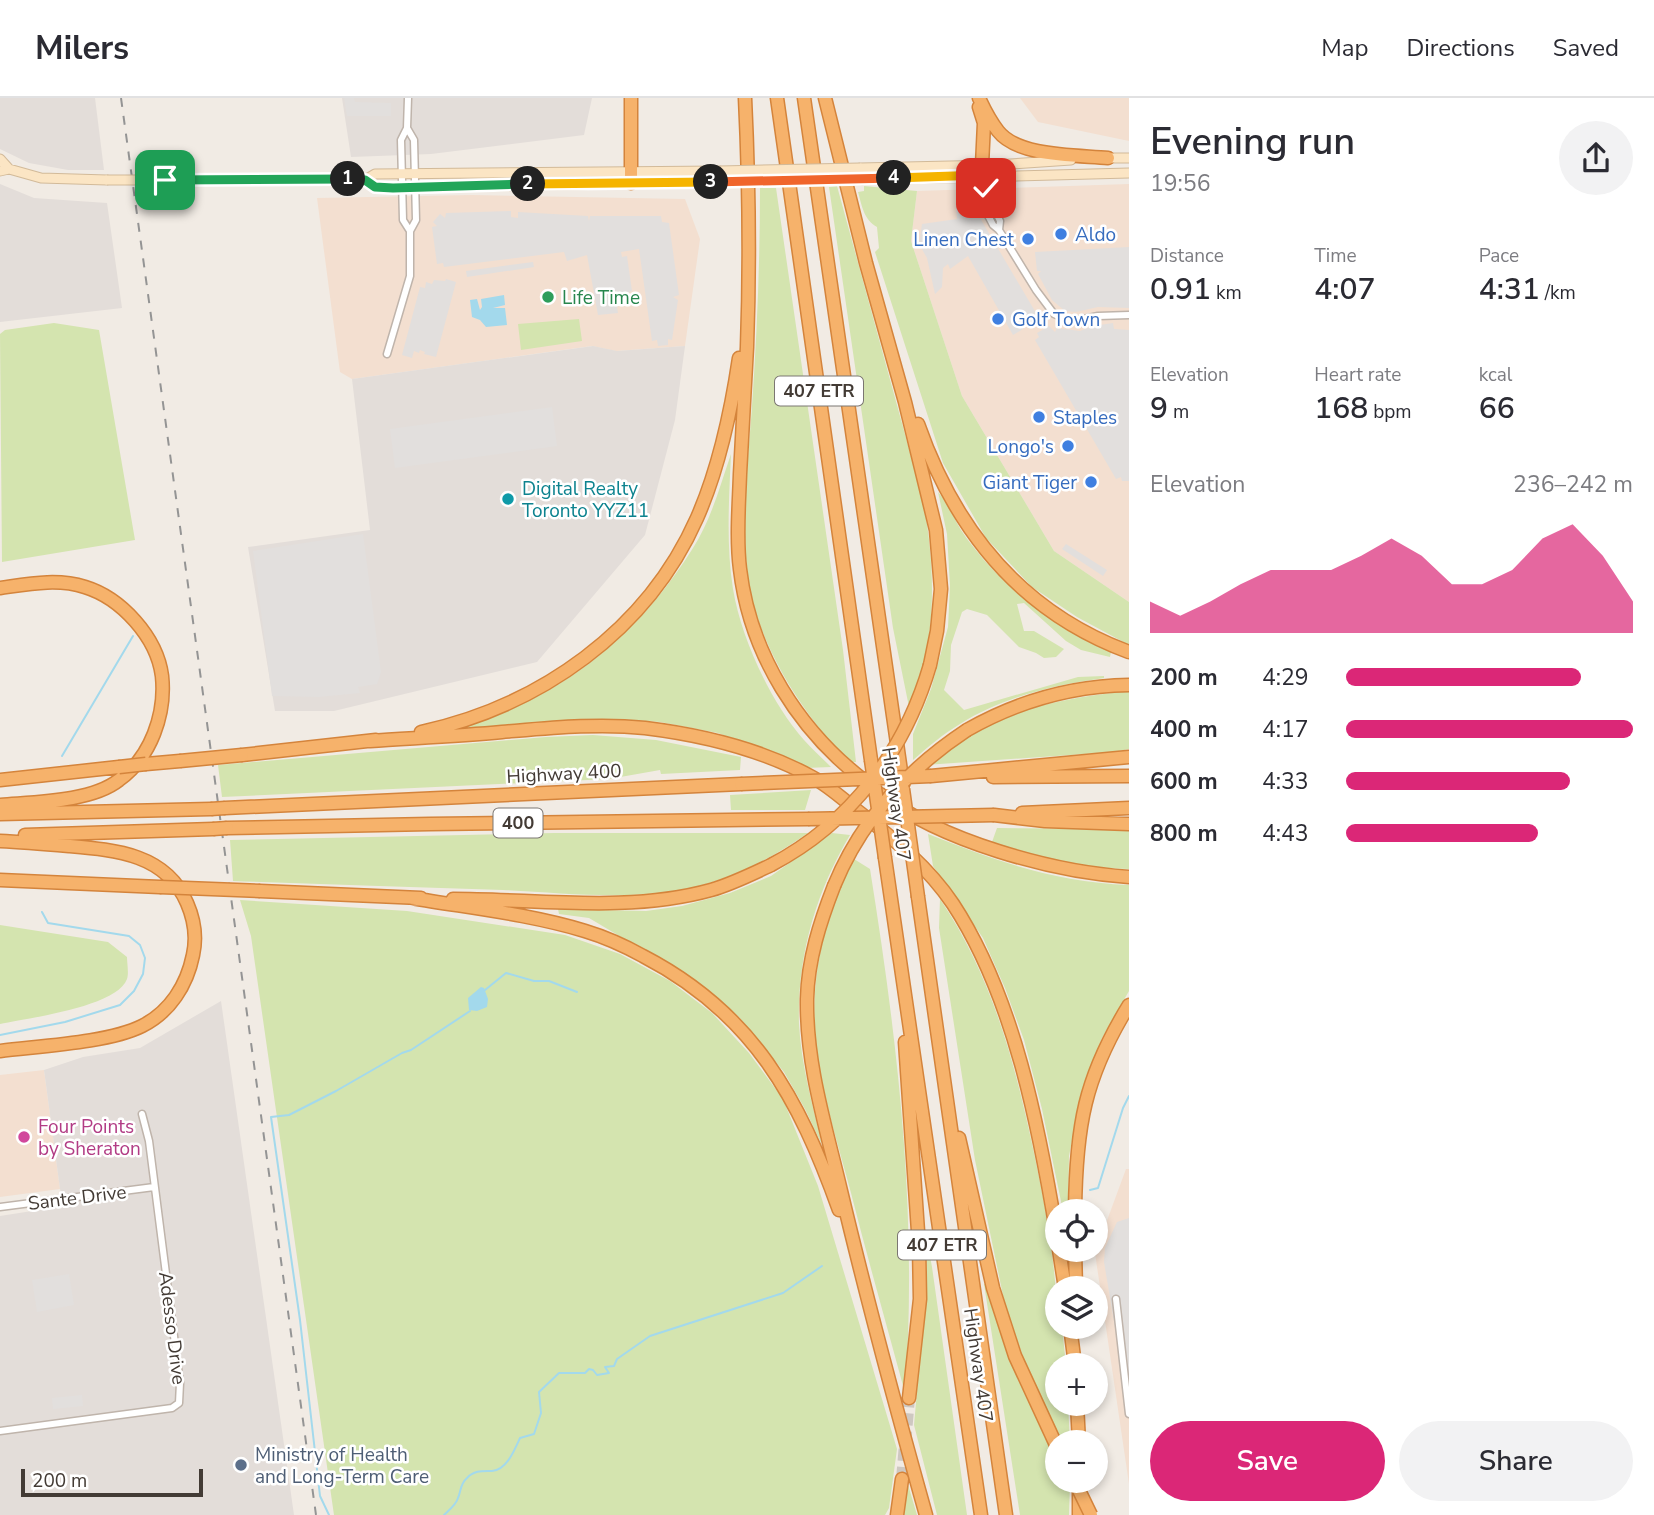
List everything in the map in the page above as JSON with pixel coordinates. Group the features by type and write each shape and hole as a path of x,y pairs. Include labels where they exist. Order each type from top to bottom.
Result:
{"highway":[{"path":"631,98 631,177"},
{"path":"746,98 748,285 739,495 740,569 758,642 771,671 816,738 843,765 897,807 955,834 1024,859 1074,870 1129,877"},
{"name":"Highway 407","path":"776,98 981,1515"},
{"name":"Highway 407","path":"804,98 1006,1515"},
{"path":"0,880 412,898 592,902 657,900 713,890 771,865 817,836 864,792 904,732 918,703 930,665 940,603 938,544 923,474 825,98"},
{"path":"977,98 999,133 1016,145 1046,152 1108,158"},
{"path":"977,98 984,123 983,170"},
{"path":"370,741 463,721 504,706 538,689 603,644 658,585 680,552 697,518 720,449 738,368 748,285"},
{"path":"886,332 933,466 974,537 1002,569 1043,605 1078,628 1129,652"},
{"path":"0,588 43,582 86,587 117,604 134,620 156,655 162,676 160,712 154,735 145,755 119,780 100,791 74,797 0,805"},
{"path":"926,1515 858,1267 814,1081 807,997 810,967 821,921 834,886 858,839 890,795 926,760 967,730 1016,706 1053,694 1088,687 1129,685"},
{"path":"0,780 370,741 572,727 644,728 737,746 813,778 898,844 952,903 991,977 1007,1019 1040,1144 1050,1199"},
{"path":"931,776 1129,757"},
{"name":"Highway 400","path":"0,814 211,809 931,776 1129,776"},
{"name":"400","path":"0,838 227,828 994,815 1129,807"},
{"path":"994,815 1045,821 1129,824"},
{"path":"0,838 110,850 144,859 161,869 176,884 191,911 195,930 190,969 183,985 161,1013 141,1027 92,1039 0,1051"},
{"path":"412,898 525,917 586,932 625,947 660,965 710,1000 754,1044 790,1097 820,1158 858,1267"},
{"path":"901,975 919,1246 920,1299 909,1398"},
{"path":"1075,1199 1076,1154 1090,1086 1102,1054 1129,1005"},
{"path":"942,1066 993,1288 1015,1356 1049,1430"},
{"path":"897,1515 901,1479"},
{"path":"1079,1493 1079,1515"},
{"path":"1080,1493 1091,1515"}],"main road":[{"path":"0,159 4,170 41,178 365,180 376,174 511,171 721,182 863,180 1129,158"},
{"path":"365,180 375,187 416,188 720,171 860,168 1129,173"}],"street":[{"path":"408,98 407,128 401,140 403,220 410,231"},
{"path":"387,354 410,276 410,231 416,220 414,140 407,128"},
{"path":"983,170 988,197 1000,221 999,230 1054,314 1065,319 1079,320 1098,316 1129,316"},
{"name":"Adesso Drive","path":"0,1431 172,1408 179,1402 180,1383 149,1141 142,1114"},
{"name":"Sante Drive","path":"0,1207 154,1186"},
{"path":"1116,1298 1129,1414"}],"shaded area":[{"path":"0,98 95,98 104,170 68,170 29,163 0,149"},
{"path":"342,98 592,98 584,135 431,154 351,157"},
{"path":"344,98 354,98 355,102 391,103 391,116 347,116"},
{"path":"1020,98 1129,98 1129,141 1038,122"},
{"path":"0,184 34,198 107,203 122,308 0,322"},
{"path":"1129,184 1129,602 1054,551 962,396 911,241 917,191"},
{"path":"472,195 685,199 700,239 685,346 616,351 592,346 352,379 340,372 317,198"},
{"path":"961,201 970,201 1036,313 1033,315 1036,321 1024,327 1021,324 1023,329 1013,335 968,256 950,269 948,264 943,268 942,287 935,294 927,258 919,244 922,224 957,219 956,206 961,205"},
{"path":"511,211 511,217 518,218 518,212 588,216 589,221 590,216 661,216 662,222 669,223 679,295 673,297 678,300 672,340 668,339 668,345 658,346 657,340 652,341 639,249 621,252 622,257 627,256 632,291 627,293 623,303 617,307 618,313 598,315 587,255 567,261 564,252 444,267 443,263 437,264 432,227 437,226 433,222 440,214 445,218 446,213"},
{"path":"1129,247 1129,308 1098,307 1076,312 1065,311 1052,300 1038,274 1041,271 1037,271 1035,252"},
{"path":"533,262 534,267 467,277 466,271"},
{"path":"434,280 456,282 436,357 420,350 419,353 414,351 412,358 402,355 420,287 425,288 426,282 432,284"},
{"path":"1113,323 1114,329 1129,330 1129,481 1122,481 1121,477 1116,479 1035,340 1039,337 1037,333 1049,326 1055,332 1057,328 1080,331"},
{"path":"593,346 617,351 685,346 675,420 645,535 537,662 334,711 275,711 248,547 370,530 352,379"},
{"path":"552,407 557,446 395,468 390,429"},
{"path":"363,534 381,672 377,684 358,687 360,693 319,697 272,696 253,551"},
{"path":"1066,544 1107,570 1103,576 1062,549"},
{"path":"221,1001 294,1515 0,1515 0,1216 64,1206 44,1070 83,1057 140,1048"},
{"path":"44,1070 60,1189 0,1197 0,1075"},
{"path":"1126,1169 1129,1169 1129,1484 1108,1339 1108,1276 1098,1276 1096,1262 1108,1262 1108,1218"},
{"path":"1129,1218 1129,1405 1104,1262 1108,1262 1108,1242 1117,1222"},
{"path":"69,1274 74,1305 37,1312 32,1280"},
{"path":"82,1395 83,1406 53,1409 52,1398"}],"green space":[{"path":"837,186 923,500 926,520 932,580 931,620 925,661 909,707 893,628 829,187"},
{"path":"864,186 917,191 911,241 962,396 1054,551 1129,602 1129,645 1077,617 1032,587 986,538 943,463 875,252 879,248 877,227 866,217 858,192 864,191"},
{"path":"760,188 776,188 843,650 856,762 847,762 817,726 779,668 760,625 748,581 745,505 757,325"},
{"path":"579,319 582,341 521,350 518,324"},
{"path":"54,323 99,330 135,540 2,562 0,334 5,330"},
{"path":"731,454 729,556 733,589 743,628 759,669 780,708 804,740 831,767 805,768 718,733 660,722 617,719 451,729 489,718 525,703 590,663 619,638 671,581 693,548 710,514"},
{"path":"938,492 969,541 1012,588 1076,634 1111,652 1110,657 1081,650 1066,641 1024,603 1017,604 1024,631 1034,631 1064,649 1056,657 1044,658 1019,647 987,615 967,609 962,612 951,645 950,671 944,690 964,710 1078,677 1104,678 1066,684 994,706 954,728 913,760 913,734 931,689 948,627 950,586 947,534"},
{"path":"1129,692 1129,749 925,765 965,737 968,738 985,727 1022,711 1081,697"},
{"path":"593,735 656,740 741,757 740,770 661,774 660,770 609,779 222,797 218,765 546,737"},
{"path":"811,790 805,810 731,810 730,795"},
{"path":"997,828 1129,829 1129,869 1077,864 992,842"},
{"path":"554,833 808,833 783,850 728,877 699,886 651,894 601,895 233,881 230,840"},
{"path":"832,833 850,835 818,902 805,949 799,999 802,1055 822,1145 784,1072 739,1017 697,982 589,918 559,914 558,909 646,911 682,906 730,893 771,876"},
{"path":"928,834 1050,875 1129,885 1129,991 1102,1038 1082,1090 1069,1156 1068,1199 1061,1199 1024,1040 1005,988 983,938 933,866"},
{"path":"854,859 870,869 897,1065 909,1260 905,1393 832,1124 817,1054 814,1004 820,954 833,905"},
{"path":"940,899 958,928 988,989 1010,1053 1027,1119 1045,1208 1045,1262 1053,1262 1054,1276 1045,1276 1045,1339 1063,1339 1065,1353 1045,1353 1045,1410 1030,1377 1005,1305 975,1160 939,928"},
{"path":"240,900 407,911 565,935 620,954 670,981 712,1013 749,1053 783,1099 818,1186 897,1449 889,1508 885,1515 334,1515 251,936"},
{"path":"0,925 108,942 127,957 127,979 120,989 90,1004 0,1024"},
{"path":"925,1229 967,1515 937,1515 914,1425 927,1278"},
{"path":"984,1284 990,1284 1021,1382 1045,1438 1045,1493 1070,1493 1069,1515 1020,1515"},
{"path":"1048,1416 1069,1416 1069,1430 1054,1430"},
{"path":"906,1478 917,1515 903,1515"}],"water":[{"path":"504,295 505,305 493,308 505,308 507,325 486,327 480,320 472,317 470,300 477,299 480,310 481,299"},
{"path":"481,987 488,999 487,1007 477,1011 469,1010 468,998"}],"waterway":[{"path":"62,756 133,636"},
{"path":"0,1035 65,1022 120,1005 134,991 143,974 145,958 140,945 129,936 48,923 42,912"},
{"path":"485,990 506,973 534,981 549,981 577,992"},
{"path":"329,1515 320,1496 300,1320 271,1117 289,1115 336,1091 411,1050 470,1011"},
{"path":"1090,1190 1098,1188 1129,1096"},
{"path":"444,1515 456,1503 463,1483 470,1475 502,1467 520,1438 534,1434 541,1413 539,1392 559,1373 585,1373 589,1369 597,1375 609,1373 605,1367 614,1366 617,1359 650,1336 783,1293 822,1266"}],"tunnel":[{"path":"902,1479 909,1398"}],"railway":[{"path":"121,98 316,1515"}],"place":[{"name":"Aldo","path":"1061,234"},
{"name":"Linen Chest","path":"1028,239"},
{"name":"Life Time","path":"548,297"},
{"name":"Golf Town","path":"998,319"},
{"name":"Staples","path":"1039,417"},
{"name":"Longo's","path":"1068,446"},
{"name":"Giant Tiger","path":"1091,482"},
{"name":"Digital Realty Toronto YYZ11","path":"508,499"},
{"name":"Four Points by Sheraton","path":"24,1137"},
{"name":"Ministry of Health and Long-Term Care","path":"241,1465"}],"route":[{"path":"165,180 365,180 375,187 416,188 863,180 983,175 986,188"}]}
